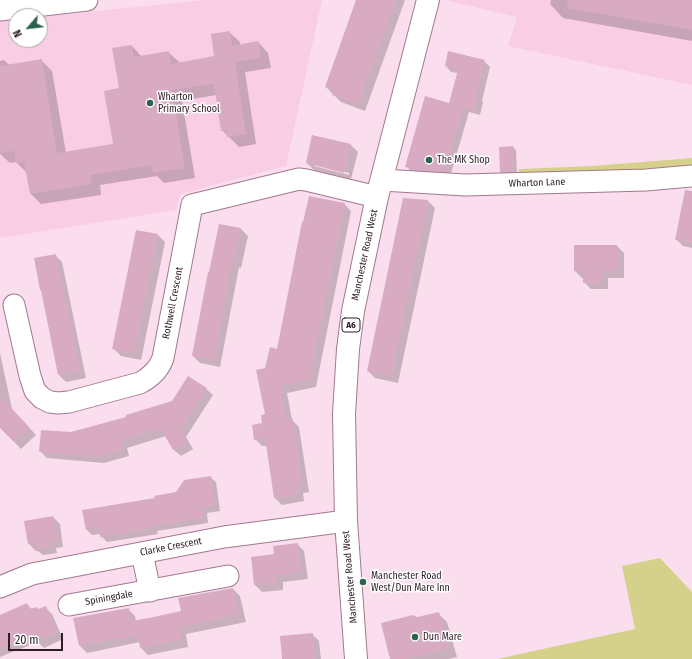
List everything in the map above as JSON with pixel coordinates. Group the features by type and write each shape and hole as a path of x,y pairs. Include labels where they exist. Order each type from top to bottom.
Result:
{"main road":[{"name":"Manchester Road West","path":"356,659 346,521 344,414 348,349 353,311 379,188 428,0"}],"street":[{"path":"0,10 87,0"},
{"name":"Wharton Lane","path":"379,188 646,180 692,176"},
{"name":"Rothwell Crescent","path":"14,305 31,380 35,391 42,398 50,402 69,402 140,383 155,373 163,358 192,205 299,179 379,188"},
{"name":"Clarke Crescent","path":"0,587 32,574 244,533 346,521"},
{"path":"142,553 150,591"},
{"name":"Spiningdale","path":"69,605 228,576"}],"shaded area":[{"name":"Wharton Primary School","path":"205,0 322,0 286,166 180,194 176,210 0,238 0,21 8,20 8,48 48,48 48,16"},
{"path":"449,0 692,0 692,85 508,46 517,17"},
{"path":"692,158 692,169 519,174 519,169 593,166"},
{"path":"660,558 692,592 692,659 497,659 635,629 622,566"}],"building":[{"path":"356,0 396,0 358,104 332,95 334,90 325,87"},
{"path":"568,0 692,0 692,30 567,8"},
{"path":"230,31 232,46 258,41 261,58 235,62 246,134 227,137 226,130 221,131 214,84 172,90 185,168 153,173 152,165 90,175 92,184 30,194 24,162 16,163 14,151 0,153 0,66 42,59 57,153 113,144 104,91 119,88 112,48 132,45 134,57 169,51 171,64 214,56 211,34"},
{"path":"448,51 485,60 476,95 478,96 474,110 463,107 444,172 405,167 425,96 449,103 458,70 445,66"},
{"path":"312,135 351,144 344,173 306,163"},
{"path":"513,146 514,172 500,172 499,147"},
{"path":"685,190 692,191 692,243 675,240"},
{"path":"309,196 345,203 309,380 281,386 286,420 293,419 302,485 297,486 298,495 274,498 265,438 254,440 252,425 262,423 261,415 265,414 256,370 265,368 270,347 277,349 302,222"},
{"path":"403,198 428,200 391,376 367,371"},
{"path":"219,224 241,228 234,261 232,261 214,360 192,356"},
{"path":"136,230 158,234 134,354 112,349"},
{"path":"574,245 617,245 617,271 601,271 601,283 583,283 583,271 574,271"},
{"path":"56,254 80,371 58,375 34,258"},
{"path":"188,376 207,388 180,430 187,442 173,450 161,429 121,441 123,449 97,457 39,452 41,430 71,432 126,417 126,415 172,401"},
{"path":"0,396 29,427 14,442 0,428"},
{"path":"211,476 215,505 202,508 203,518 152,526 153,528 100,537 99,528 86,530 82,510 155,498 154,496 176,492 184,480"},
{"path":"53,516 57,540 50,541 51,547 35,549 35,543 28,544 24,521"},
{"path":"298,543 301,572 276,575 277,583 254,585 251,557 274,554 273,546"},
{"path":"233,588 239,615 179,627 182,640 140,648 138,635 79,646 73,618 129,608 131,621 149,618 181,611 178,598"},
{"path":"27,603 30,609 36,607 38,609 46,606 57,632 36,641 33,634 0,648 0,615"},
{"name":"Dun Mare","path":"439,612 449,648 406,659 390,659 381,623 413,615 417,617"},
{"path":"313,633 315,659 282,659 280,636"}],"place":[{"name":"Wharton Primary School","path":"150,103"},
{"name":"The MK Shop","path":"429,160"},
{"name":"Manchester Road West/Dun Mare Inn","path":"363,582"},
{"name":"Dun Mare","path":"415,637"}]}
